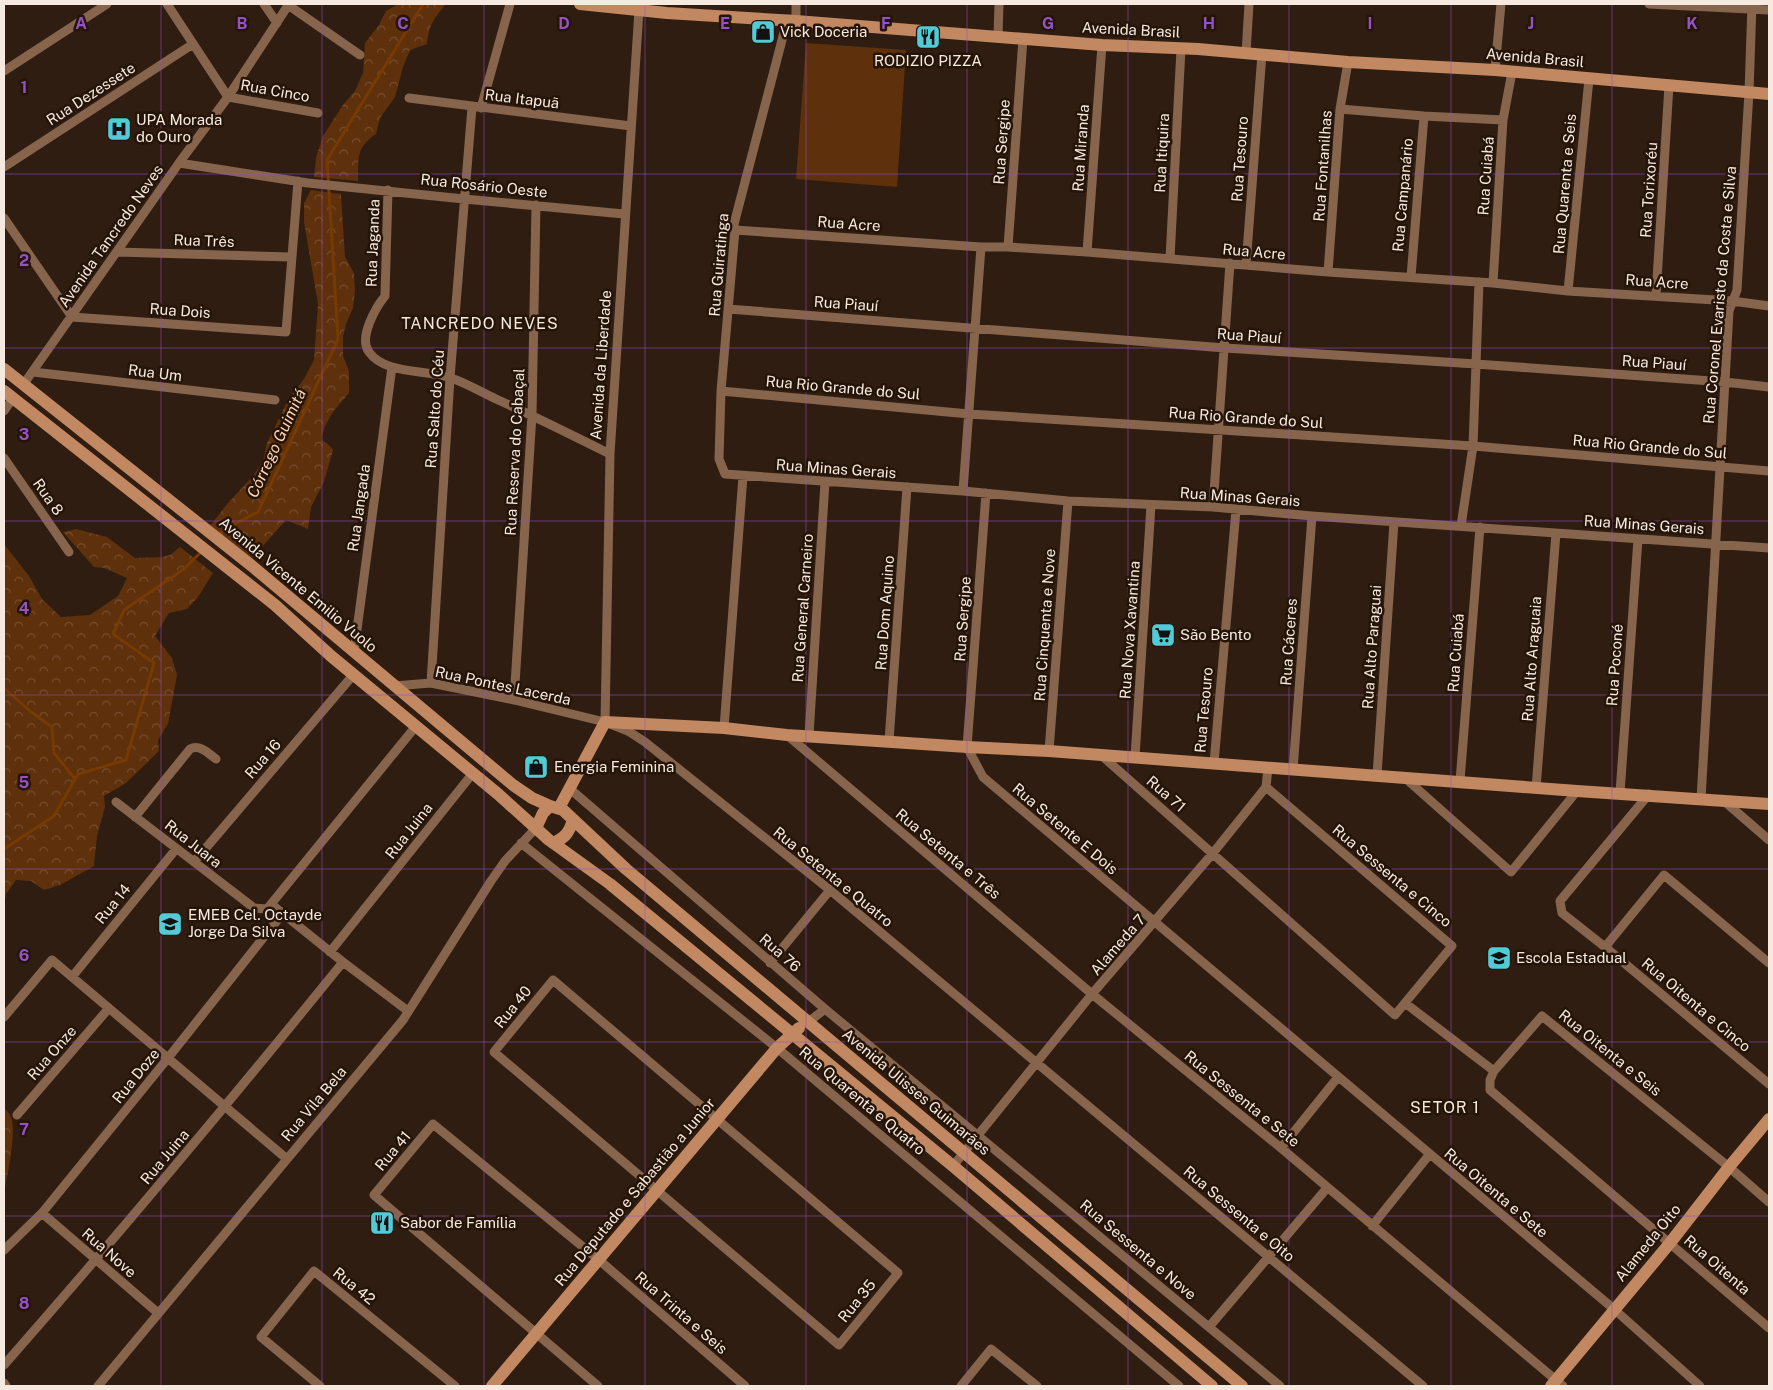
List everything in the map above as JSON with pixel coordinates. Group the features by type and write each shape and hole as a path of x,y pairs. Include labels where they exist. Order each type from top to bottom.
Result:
{"main road":[{"name":"Avenida Brasil","path":"580,4 630,7 667,13 1102,45 1246,52 1348,62 1495,70 1769,94"},
{"name":"Avenida Vicente Emilio Vuolo","path":"4,369 232,551 513,785 532,798 568,814 573,820"},
{"name":"Avenida Vicente Emilio Vuolo","path":"8,395 275,605 553,843"},
{"path":"536,828 543,814 554,807 569,788 605,722 724,728 787,735 1135,757 1769,804"},
{"path":"573,820 567,835 553,843 610,884 953,1166 1212,1386"},
{"name":"Avenida Ulisses Guimarães","path":"573,820 626,869 807,1023 1242,1386"},
{"name":"Rua Deputado e Sabastião a Junior","path":"492,1386 777,1048 807,1023"},
{"name":"Alameda Oito","path":"1556,1384 1769,1119"}],"street":[{"path":"4,71 107,4"},
{"path":"166,4 228,97"},
{"path":"264,4 277,23"},
{"path":"288,4 360,55"},
{"name":"Avenida Tancredo Neves","path":"24,384 179,163 228,97 288,4"},
{"name":"Rua Salto do Céu","path":"431,683 450,378 464,199 476,107 510,4"},
{"name":"Rua Guiratinga","path":"719,459 721,391 734,224 796,4"},
{"path":"998,37 1000,4"},
{"path":"1246,52 1249,4"},
{"path":"1495,70 1501,4"},
{"path":"1649,4 1752,6 1769,10"},
{"name":"Rua Coronel Evaristo da Costa e Silva","path":"1701,799 1729,311 1737,290 1749,92 1752,6"},
{"name":"Avenida da Liberdade","path":"605,722 610,454 631,126 630,7"},
{"name":"Rua Sergipe","path":"1008,247 1023,39"},
{"name":"Rua Dezessete","path":"4,167 193,44"},
{"name":"Rua Miranda","path":"1087,252 1102,45"},
{"name":"Rua Itiquira","path":"1170,258 1181,49"},
{"name":"Rua Tesouro","path":"1246,265 1262,54"},
{"name":"Rua Fontanilhas","path":"1328,272 1340,109 1348,62"},
{"name":"Rua Cuiabá","path":"1493,282 1503,120 1512,72"},
{"name":"Rua Quarenta e Seis","path":"1568,291 1588,79"},
{"name":"Rua Torixoréu","path":"1656,296 1669,86"},
{"name":"Rua Cinco","path":"228,97 318,113"},
{"name":"Rua Itapuã","path":"409,98 631,126"},
{"path":"1340,109 1503,120"},
{"name":"Rua Campanário","path":"1411,277 1424,116"},
{"path":"179,163 303,182 291,257"},
{"name":"Rua Rosário Oeste","path":"303,182 624,214"},
{"name":"Rua Jaganda","path":"388,190 385,296 376,306 366,334 367,350 378,362 392,366"},
{"name":"Rua Reserva do Cabaçal","path":"514,700 532,415 536,205"},
{"path":"4,218 72,318"},
{"name":"Rua Acre","path":"735,230 1170,258 1328,272 1493,282 1568,291 1732,301 1769,306"},
{"path":"963,491 981,247"},
{"name":"Rua Três","path":"117,252 291,257"},
{"name":"Rua Dois","path":"72,318 286,332 291,257"},
{"path":"1213,507 1230,264"},
{"path":"1461,526 1473,446 1479,282"},
{"name":"Rua Piauí","path":"728,309 1225,348 1476,364 1725,382 1769,387"},
{"path":"392,366 450,378 532,415 610,454"},
{"name":"Rua Jangada","path":"354,652 392,366"},
{"name":"Rua Um","path":"32,372 275,400"},
{"name":"Rua Rio Grande do Sul","path":"721,391 969,414 1473,446 1769,471"},
{"path":"4,411 8,395"},
{"name":"Rua 8","path":"4,458 69,552"},
{"name":"Rua Minas Gerais","path":"719,459 725,474 743,476 963,491 1068,501 1213,507 1312,516 1769,548"},
{"path":"724,728 743,476"},
{"name":"Rua General Carneiro","path":"809,735 825,482"},
{"name":"Rua Dom Aquino","path":"889,741 907,487"},
{"name":"Rua Sergipe","path":"967,747 986,493"},
{"name":"Rua Cinquenta e Nove","path":"1049,751 1068,501"},
{"name":"Rua Nova Xavantina","path":"1135,757 1151,505"},
{"name":"Rua Tesouro","path":"1214,763 1236,510"},
{"name":"Rua Cáceres","path":"1293,770 1312,516"},
{"name":"Rua Alto Paraguai","path":"1377,775 1394,522"},
{"name":"Rua Cuiabá","path":"1460,781 1480,527"},
{"name":"Rua Alto Araguaia","path":"1536,788 1556,533"},
{"name":"Rua Poconé","path":"1620,793 1638,538"},
{"name":"Rua 16","path":"194,862 354,674"},
{"name":"Rua Pontes Lacerda","path":"394,686 431,683 514,700 605,722"},
{"name":"Rua Setenta e Quatro","path":"605,722 628,731 645,742 830,890 1036,1064"},
{"path":"408,1011 330,952 272,904 416,726"},
{"name":"Rua Setenta e Três","path":"787,735 1092,994"},
{"path":"136,817 190,749 194,747 200,748 216,759"},
{"name":"Rua Setente E Dois","path":"967,747 983,777 1155,923"},
{"name":"Rua 71","path":"1101,755 1213,853"},
{"path":"1266,787 1268,768"},
{"name":"Rua Juina","path":"330,952 473,773"},
{"path":"1405,778 1512,872 1578,791"},
{"name":"Alameda 7","path":"953,1166 1092,994 1155,923 1266,787"},
{"name":"Rua Sessenta e Cinco","path":"1266,787 1452,946 1405,1003"},
{"name":"Rua 76","path":"569,788 825,1010 978,1135"},
{"name":"Rua Oitenta e Cinco","path":"1648,794 1560,901 1562,913 1769,1084"},
{"path":"1724,801 1769,840"},
{"name":"Rua Juara","path":"116,802 254,908 267,909 272,904"},
{"name":"Rua Vila Bela","path":"98,1386 403,1020 491,881 521,843 536,828"},
{"name":"Rua Quarenta e Quatro","path":"521,843 777,1048 1179,1386"},
{"name":"Rua 14","path":"72,977 176,849"},
{"path":"1213,853 1395,1015 1405,1003 1494,1071 1490,1080 1490,1090 1670,1243"},
{"path":"1605,947 1664,876 1769,963"},
{"path":"770,963 830,890"},
{"name":"Rua Doze","path":"4,1250 42,1213 168,1058 282,913"},
{"path":"1155,923 1429,1155"},
{"path":"4,1017 52,960 287,1159"},
{"name":"Rua Juina","path":"4,1365 96,1260 225,1107 343,962"},
{"name":"Rua 40","path":"657,1190 494,1052 553,980 717,1119"},
{"name":"Rua Sessenta e Sete","path":"1092,994 1281,1148 1372,1226"},
{"name":"Rua Onze","path":"17,1115 109,1008"},
{"path":"807,1023 825,1010"},
{"name":"Rua Oitenta e Seis","path":"1494,1071 1542,1016 1729,1167"},
{"name":"Rua Sessenta e Oito","path":"1036,1064 1424,1386"},
{"path":"1281,1148 1338,1077"},
{"name":"Rua 35","path":"657,1190 839,1345 898,1273 717,1119"},
{"name":"Rua 41","path":"536,1334 374,1195 434,1124 599,1260"},
{"name":"Rua Sessenta e Nove","path":"978,1135 1280,1386"},
{"name":"Rua Oitenta e Sete","path":"1372,1226 1429,1155 1615,1310 1700,1386"},
{"path":"1729,1167 1769,1202"},
{"path":"1209,1327 1267,1256 1327,1188"},
{"name":"Rua Nove","path":"42,1213 158,1313"},
{"path":"1372,1226 1556,1384"},
{"name":"Rua Oitenta","path":"1670,1243 1769,1328"},
{"name":"Rua Trinta e Seis","path":"599,1260 745,1386"},
{"name":"Rua 42","path":"320,1386 261,1337 314,1271 455,1386"},
{"path":"536,1334 598,1386"},
{"path":"961,1386 991,1349 1037,1386"}],"green space":[{"path":"398,4 446,4 433,22 427,44 410,50 395,97 380,118 376,134 364,144 359,154 358,181 314,177 316,158 323,136 343,105 355,91 363,73 365,43 379,25 386,11"},
{"path":"806,43 906,50 897,187 796,179"},
{"path":"311,190 341,194 345,257 354,273 355,291 353,308 343,337 343,356 349,371 349,393 333,412 325,426 321,439 333,450 324,482 311,507 308,529 286,520 252,558 210,526 253,476 263,461 267,443 289,398 304,379 314,360 318,304 304,222 304,203"},
{"path":"76,529 107,537 135,558 170,555 180,547 213,573 198,597 187,609 169,613 155,636 172,658 177,675 168,724 158,740 159,751 126,783 104,796 105,807 97,836 94,866 60,885 44,890 31,881 16,880 6,894 4,905 4,544 29,576 42,599 61,617 90,615 118,596 127,578 104,568 94,567 63,532"},
{"path":"4,1107 11,1117 13,1133 4,1192"}],"waterway":[{"name":"Córrego Guimitá","path":"219,535 225,529 258,512 338,339 327,160 423,4"},
{"name":"Córrego Guimitá","path":"4,849 54,816 78,774 126,760 154,663 113,634 124,610 184,569 202,551"},
{"path":"4,688 52,727 54,753 75,779"}],"place":[{"name":"Vick Doceria","path":"763,32"},
{"name":"RODIZIO PIZZA","path":"928,37"},
{"name":"UPA Morada do Ouro","path":"119,129"},
{"name":"São Bento","path":"1163,635"},
{"name":"Energia Feminina","path":"536,767"},
{"name":"EMEB Cel. Octayde Jorge Da Silva","path":"170,924"},
{"name":"Escola Estadual","path":"1499,958"},
{"name":"Sabor de Família","path":"382,1223"}],"district":[{"name":"TANCREDO NEVES","path":"480,323"},
{"name":"SETOR 1","path":"1445,1107"}]}
